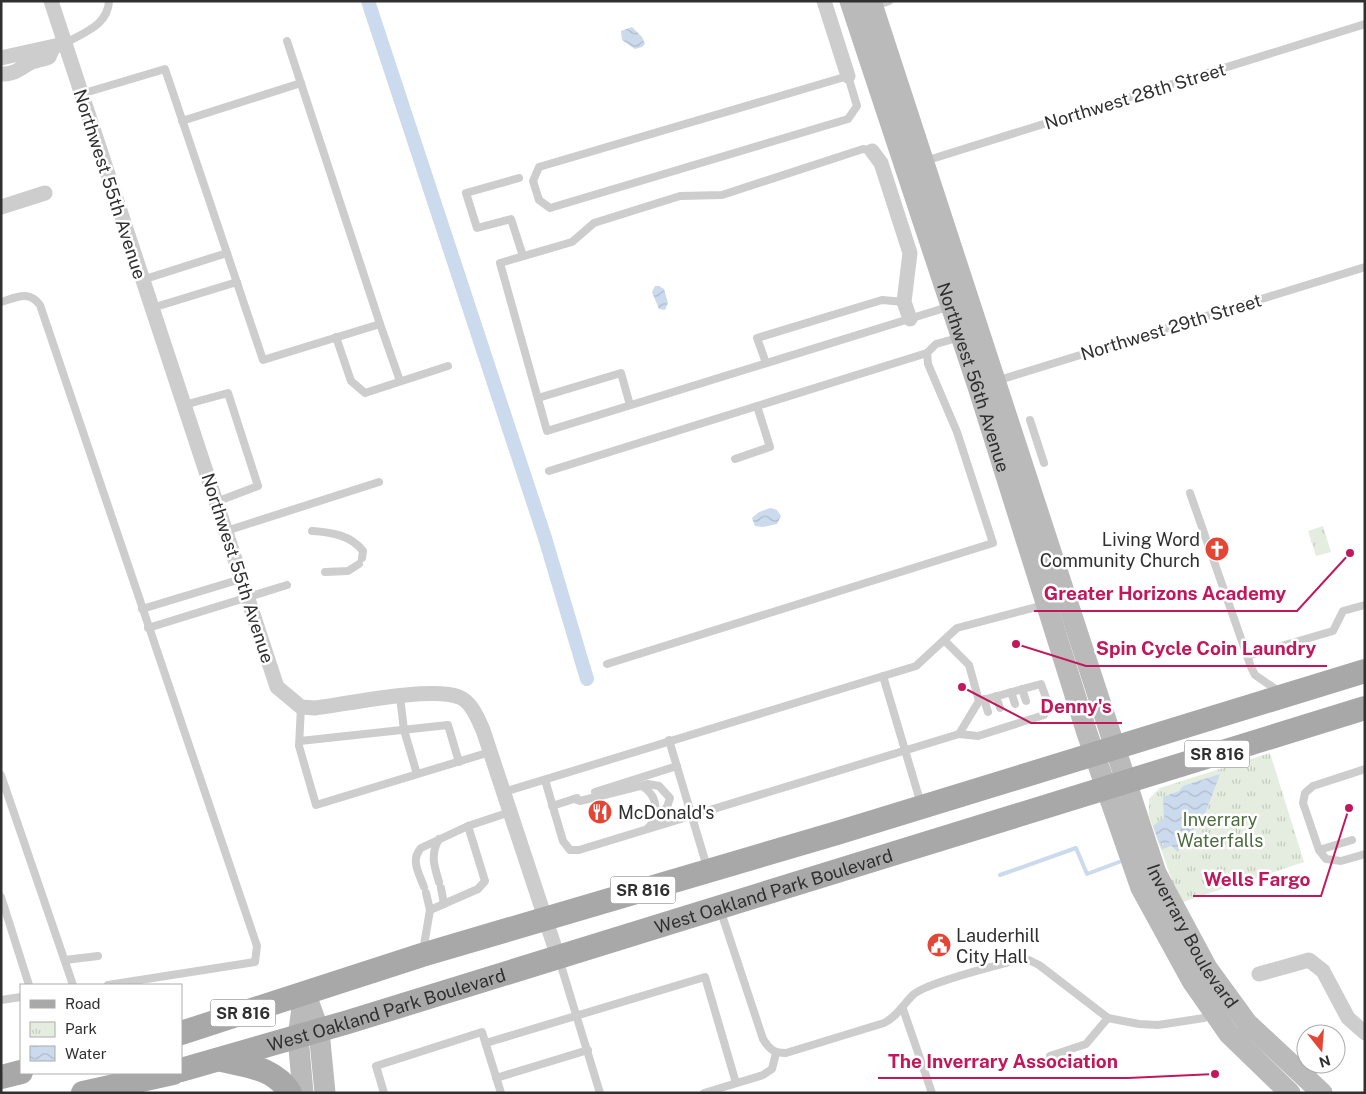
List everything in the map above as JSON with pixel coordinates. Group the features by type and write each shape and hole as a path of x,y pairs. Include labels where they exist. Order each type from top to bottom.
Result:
{"main road":[{"name":"West Oakland Park Boulevard","path":"182,1033 304,992 708,872 1365,671"},
{"name":"West Oakland Park Boulevard","path":"182,1070 308,1034 1365,708"},
{"path":"221,1060 267,1071 280,1080 290,1093"},
{"path":"1,1076 20,1072"},
{"path":"83,1093 168,1074"}],"street":[{"name":"Northwest 55th Avenue","path":"50,1 58,46 81,94 277,687 301,707"},
{"path":"824,1 848,76"},
{"name":"Northwest 56th Avenue","path":"868,5 915,164 987,384 1018,448 1104,751"},
{"path":"1,58 46,46 58,46"},
{"path":"1,74 8,75 20,71 31,63 49,57 58,46"},
{"path":"872,151 881,163 910,253 904,302 910,319"},
{"path":"1,208 45,193"},
{"name":"Northwest 56th Avenue","path":"1018,448 1046,604 1104,751"},
{"path":"301,707 314,708 432,692 460,697 478,716 558,957"},
{"name":"Inverrary Boulevard","path":"1104,751 1115,785 1141,888 1192,981 1229,1034 1290,1093"},
{"name":"Inverrary Boulevard","path":"1115,785 1156,873 1207,968 1247,1023 1322,1093"},
{"path":"1259,974 1309,960 1323,971 1348,1018 1365,1033"},
{"path":"303,1093 308,1034 304,992"},
{"path":"1214,1010 1220,1008 1247,1023"},
{"path":"308,1034 325,1093"}],"lane":[{"path":"58,46 96,27 107,13 109,1"},
{"name":"Northwest 28th Street","path":"915,164 1365,24"},
{"path":"287,41 400,382"},
{"path":"81,94 165,69 263,360 380,324"},
{"path":"848,76 857,106 848,119 550,208 539,200 533,181 539,167 848,76"},
{"path":"182,121 301,83"},
{"path":"872,151 863,149 722,195 680,196 594,223 572,242 500,263 547,431 961,303"},
{"path":"519,178 466,193 477,228 511,219 524,256"},
{"path":"142,280 227,253"},
{"name":"Northwest 29th Street","path":"987,384 1365,266"},
{"path":"152,308 237,282"},
{"path":"1,302 26,295 35,298 40,305 257,946 255,962 114,984"},
{"path":"766,363 757,338 882,300 904,302"},
{"path":"549,471 927,353 936,344 971,334"},
{"path":"336,337 351,382 365,393 448,366"},
{"path":"608,664 993,543 957,432 928,364 927,353"},
{"path":"538,398 621,373 630,405"},
{"path":"184,405 228,393 231,402 258,486 216,502"},
{"path":"735,459 770,448 757,406"},
{"path":"1030,420 1018,448 1044,463"},
{"path":"226,531 379,482"},
{"path":"1190,493 1234,622 1255,676 1286,695"},
{"path":"312,531 327,532 346,538 359,546 363,551 360,561 348,571 324,572"},
{"path":"142,609 241,580"},
{"path":"148,628 287,585"},
{"path":"504,792 916,666 956,628 1046,604"},
{"path":"1248,656 1333,631 1344,612 1365,605"},
{"path":"944,640 969,665 988,712"},
{"path":"883,676 921,806"},
{"path":"545,780 562,841 570,850 579,850 959,734 978,736 993,727 1031,716 1044,715 1049,706 1041,684 982,700 959,734"},
{"path":"1022,689 1026,701"},
{"path":"1011,692 1015,704"},
{"path":"996,696 1000,708"},
{"path":"400,697 404,730 417,774"},
{"path":"301,707 300,741 316,804 490,752"},
{"path":"300,741 448,725 459,762"},
{"path":"669,740 708,872"},
{"path":"552,806 676,766"},
{"path":"1365,769 1313,786 1305,793 1303,802 1319,850 1326,860 1341,861 1365,854"},
{"path":"1,775 74,984"},
{"path":"574,799 580,801 648,784 660,786 670,798 667,807 647,830"},
{"path":"642,786 653,795 656,803 656,820"},
{"path":"422,956 430,910 415,860 416,853 421,848 468,826 510,812"},
{"path":"430,910 478,889 485,881 468,826"},
{"path":"439,839 435,846 432,860 444,904"},
{"path":"1319,850 1352,840"},
{"path":"1,897 29,984"},
{"path":"719,907 763,1039 769,1050 776,1053 786,1053 884,1023 894,1018 914,994 928,987 1017,960 1029,960 1039,965 1108,1018 1139,1024 1158,1025 1204,1018 1214,1010"},
{"path":"65,960 98,956"},
{"path":"558,957 600,1093"},
{"path":"486,1043 706,977 736,1083"},
{"path":"1,1000 20,997"},
{"path":"903,1008 932,1093"},
{"path":"1050,1056 1086,1044 1108,1018"},
{"path":"384,1093 376,1066 482,1032 499,1092"},
{"path":"496,1078 588,1050"},
{"path":"704,1093 763,1075 772,1070 776,1053"}],"green space":[{"path":"1323,526 1331,552 1316,556 1308,531"},
{"name":"Inverrary Waterfalls","path":"1270,753 1304,862 1180,903 1149,816 1149,799 1160,788"}],"water":[{"path":"632,27 642,37 645,44 642,47 635,49 622,40 621,31"},
{"path":"655,286 664,289 668,303 665,310 659,309 652,292"},
{"path":"770,508 777,510 781,516 777,524 763,527 755,526 752,518 759,512"},
{"path":"1220,774 1205,814 1178,852 1169,844 1159,843 1153,826 1164,818 1163,797 1179,791 1183,786"}],"waterway":[{"path":"368,1 545,538 587,679"},
{"path":"1163,847 1173,843"},
{"path":"1000,875 1076,848 1087,874 1119,862"}],"place":[{"name":"Living Word Community Church","path":"1217,549"},
{"name":"Greater Horizons Academy","path":"1350,553"},
{"name":"Spin Cycle Coin Laundry","path":"1016,644"},
{"name":"Denny's","path":"962,687"},
{"name":"Wells Fargo","path":"1349,808"},
{"name":"McDonald's","path":"600,812"},
{"name":"Lauderhill City Hall","path":"939,945"},
{"name":"The Inverrary Association","path":"1215,1074"}]}
